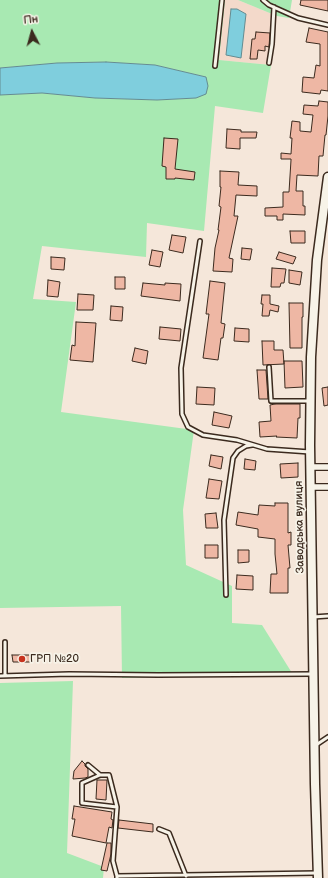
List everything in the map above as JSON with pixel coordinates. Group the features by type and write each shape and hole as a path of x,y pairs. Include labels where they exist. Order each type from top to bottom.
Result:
{"main road":[{"name":"Заводська вулиця","path":"318,875 310,452 312,349 317,260 326,204 328,177"}],"street":[{"path":"310,467 328,467"},
{"path":"311,487 328,487"}],"lane":[{"path":"215,66 222,0"},
{"path":"263,0 298,18 328,24"},
{"path":"269,63 272,44 274,7"},
{"path":"200,241 182,364 182,414 188,427 203,435 237,440 267,449 310,452"},
{"path":"269,366 271,401 311,401"},
{"path":"226,595 224,520 233,458 238,450 246,446 256,445"},
{"path":"313,617 328,616"},
{"path":"5,642 5,675"},
{"path":"0,676 69,674 314,674"},
{"path":"315,746 328,737"},
{"path":"88,764 100,775"},
{"path":"117,807 82,803 82,783 100,775 110,775 117,807 113,861 117,877 199,877 286,874 318,875"},
{"path":"159,829 169,833 186,876"}],"shaded area":[{"path":"225,0 238,0 277,16 271,65 219,60"}],"green space":[{"path":"0,0 225,0 219,60 271,65 263,113 215,106 204,231 147,223 146,257 42,246 33,299 76,302 61,412 194,430 183,510 186,565 232,586 232,623 262,625 292,673 122,678 121,606 0,608 0,95 42,93 95,98 157,100 196,98 206,77 155,65 106,62 57,63 0,68"},
{"path":"238,0 292,0 289,18 277,16"},
{"path":"73,681 67,853 104,867 103,878 0,878 0,683"}],"water":[{"path":"231,9 237,9 246,14 241,58 226,55"},
{"path":"106,62 155,65 206,77 208,86 206,94 196,98 157,100 95,98 42,93 0,95 0,68 57,63"}],"building":[{"path":"301,0 328,0 328,11 300,5"},
{"path":"309,28 328,32 328,91 321,90 320,94 302,92 303,77 314,78 316,65 320,66 320,44 306,42"},
{"path":"256,32 270,33 269,47 265,46 265,51 258,50 257,59 250,59 252,39 255,39"},
{"path":"319,101 328,102 328,116 323,156 319,156 318,176 297,175 296,191 303,191 303,206 305,206 305,215 283,214 283,220 277,220 277,216 265,216 265,208 283,207 283,192 289,192 291,159 281,159 281,153 291,154 292,138 290,138 292,121 300,122 300,131 311,132 313,115 303,114 304,105 318,106"},
{"path":"227,129 241,130 241,132 257,132 256,138 240,138 240,149 226,148"},
{"path":"164,138 178,139 175,169 195,172 194,180 175,178 166,179 166,167 162,166"},
{"path":"220,171 239,172 238,185 257,186 257,196 236,195 234,216 238,216 229,258 233,259 232,272 213,271 221,207 219,206 221,187"},
{"path":"290,231 305,231 305,243 291,243"},
{"path":"172,235 186,237 183,253 169,250"},
{"path":"242,248 252,249 250,260 241,259"},
{"path":"152,250 163,252 160,267 149,265"},
{"path":"279,252 296,257 293,264 276,259"},
{"path":"51,257 65,258 64,270 51,269"},
{"path":"272,268 286,269 284,283 281,283 280,287 271,287"},
{"path":"289,270 302,272 300,285 289,283"},
{"path":"115,277 125,277 125,289 115,289"},
{"path":"48,280 60,282 58,297 47,296"},
{"path":"210,281 225,283 221,323 225,324 223,338 221,338 218,360 203,358 209,314 206,314"},
{"path":"143,283 165,285 165,283 181,284 180,301 141,296"},
{"path":"78,294 94,295 93,310 77,310"},
{"path":"262,295 270,295 270,304 279,306 278,312 270,310 269,316 262,316"},
{"path":"289,303 303,303 302,348 290,348"},
{"path":"111,306 123,307 122,321 110,320"},
{"path":"76,322 96,323 93,362 70,360 72,345 75,346"},
{"path":"160,327 181,329 180,341 159,339"},
{"path":"235,328 249,329 249,342 234,341"},
{"path":"262,341 274,341 274,350 283,350 284,364 263,365"},
{"path":"135,348 148,351 146,364 132,361"},
{"path":"284,361 302,361 303,387 285,388"},
{"path":"257,370 266,370 268,399 259,399"},
{"path":"197,387 215,388 214,405 196,404"},
{"path":"328,387 328,405 324,406 322,388"},
{"path":"300,404 300,418 298,418 297,438 276,437 277,436 260,437 259,422 271,421 270,405"},
{"path":"214,412 232,416 229,428 212,425"},
{"path":"211,455 223,457 221,469 209,466"},
{"path":"245,459 256,461 255,470 244,469"},
{"path":"298,463 298,477 281,478 280,464"},
{"path":"209,479 222,481 219,499 206,498"},
{"path":"275,503 288,503 288,533 291,532 291,545 288,545 290,568 288,568 288,593 270,593 271,574 277,574 275,539 258,537 258,529 236,525 238,512 258,515 259,505 275,506"},
{"path":"216,513 218,528 206,528 205,514"},
{"path":"205,545 218,545 218,558 205,558"},
{"path":"238,550 249,550 249,562 238,563"},
{"path":"237,575 253,576 253,590 236,589"},
{"name":"ГРП №20","path":"12,655 32,655 32,662 13,662"},
{"path":"82,761 88,769 88,777 73,779 74,771"},
{"path":"97,780 107,780 106,800 96,799"},
{"path":"74,806 112,812 112,828 109,827 106,843 72,836 75,819 72,819"},
{"path":"119,820 153,824 153,832 118,828"},
{"path":"107,843 111,843 111,854 107,871 101,870"}],"place":[{"name":"ГРП №20","path":"22,659"}]}
